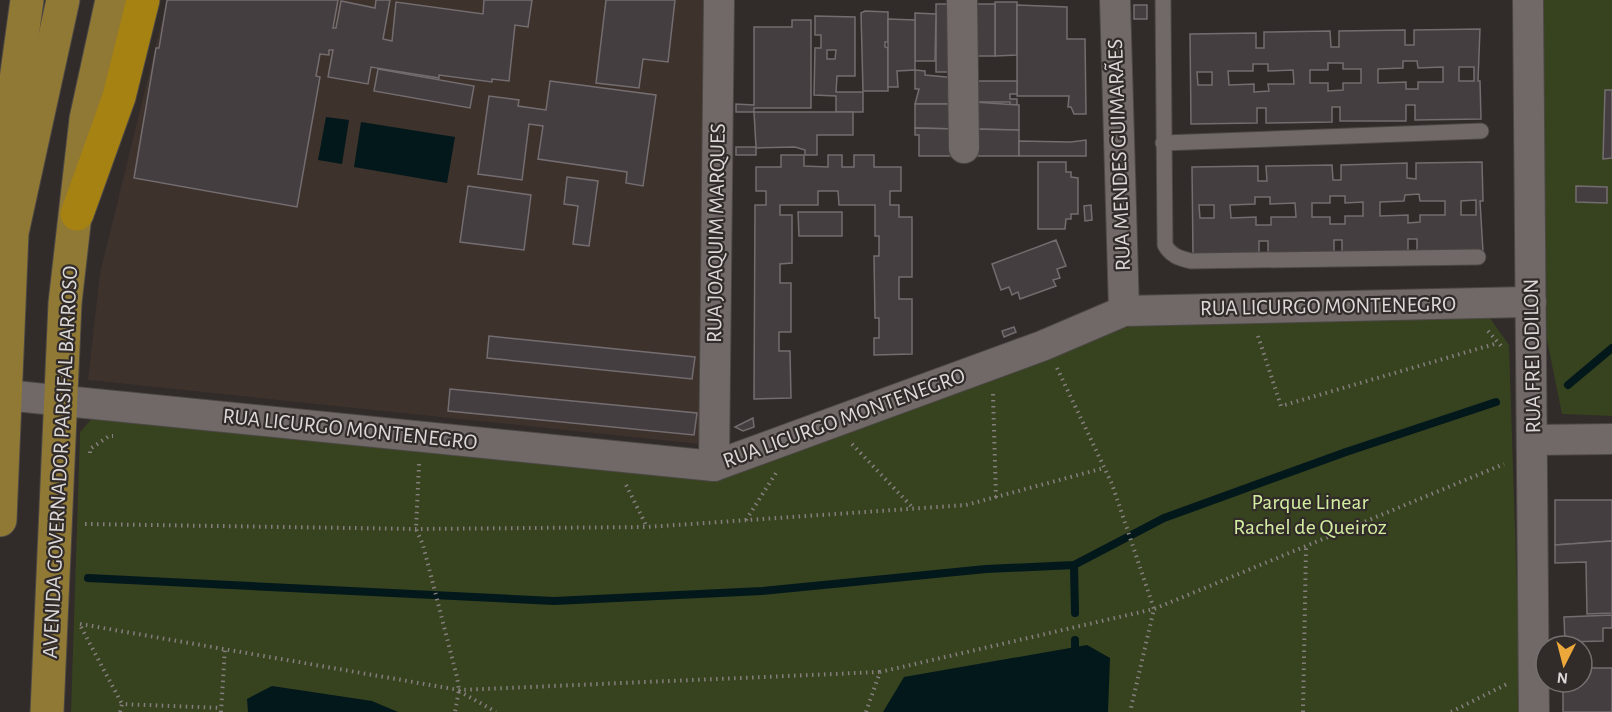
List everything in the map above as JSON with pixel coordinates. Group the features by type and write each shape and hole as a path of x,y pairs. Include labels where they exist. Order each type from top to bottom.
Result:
{"highway":[{"path":"77,214 119,97 143,0"}],"main road":[{"path":"12,233 3,174 9,56 27,0"},
{"path":"0,520 4,310 12,233 63,0"},
{"name":"AVENIDA GOVERNADOR PARSIFAL BARROSO","path":"47,712 64,303 77,214 86,119 112,0"}],"street":[{"name":"RUA JOAQUIM MARQUES","path":"714,465 719,0"},
{"path":"962,0 964,148"},
{"name":"RUA MENDES GUIMARÃES","path":"1115,0 1124,311"},
{"name":"RUA FREI ODILON","path":"1528,0 1534,712"},
{"name":"RUA LICURGO MONTENEGRO","path":"4,395 714,465 1042,346 1124,311 1531,302"},
{"path":"1533,440 1612,439"}],"lane":[{"path":"1163,0 1165,245 1176,257 1191,261 1478,257"},
{"path":"1163,143 1481,131"}],"path":[{"path":"1255,327 1281,406 1498,342"},
{"path":"1056,365 1112,484 1154,609 1130,712"},
{"path":"993,388 996,498"},
{"path":"849,440 914,509"},
{"path":"419,460 416,529 423,545 457,677 459,690 455,712"},
{"path":"120,712 122,704 79,624 459,690 880,672 1154,609 1306,548 1504,464"},
{"path":"746,520 782,465"},
{"path":"83,524 416,529 647,527 966,505 1104,468"},
{"path":"623,481 647,527"},
{"path":"1303,712 1306,548"},
{"path":"122,704 221,710 225,648"},
{"path":"866,712 880,672"},
{"path":"1451,712 1508,684"},
{"path":"459,690 496,712"}],"shaded area":[{"path":"167,0 705,0 699,444 88,380 100,273"},
{"path":"326,117 349,120 342,164 318,160"},
{"path":"361,122 455,137 447,183 354,167"},
{"path":"1087,645 1110,658 1108,712 883,712 904,677"},
{"path":"272,686 372,701 398,712 248,712 247,699"}],"green space":[{"path":"1542,0 1612,0 1612,416 1562,414 1547,340"},
{"name":"Parque Linear Rachel de Queiroz","path":"1487,314 1509,345 1521,712 71,712 80,432 94,416 711,481 1136,324"}],"building":[{"path":"167,0 338,0 333,28 336,28 341,1 375,8 376,0 390,0 383,39 392,41 396,2 483,14 484,0 532,0 528,27 515,25 509,81 492,79 492,82 439,75 439,78 371,67 368,84 328,77 333,50 329,50 329,55 320,54 316,76 320,77 297,207 134,178 156,48 159,48"},
{"path":"606,0 675,0 668,62 643,59 639,88 596,83"},
{"path":"995,2 1017,2 1017,55 995,56"},
{"path":"936,4 956,4 958,72 936,72"},
{"path":"974,4 995,4 995,56 975,56"},
{"path":"1017,5 1067,7 1067,39 1085,39 1086,114 1074,114 1071,107 1068,107 1069,96 1017,96"},
{"path":"1134,5 1147,5 1147,19 1134,19"},
{"path":"865,11 888,12 888,42 885,42 885,47 888,48 888,91 863,91 861,13"},
{"path":"915,13 936,14 935,61 915,61"},
{"path":"815,16 855,17 855,76 837,76 836,92 863,92 863,112 836,112 836,96 814,95 815,48 821,48 821,35 815,35","holes":["827,50 836,50 835,59 827,59"]},
{"path":"888,19 915,20 915,70 897,71 898,87 888,87"},
{"path":"792,20 811,20 811,108 754,108 754,112 736,112 736,104 754,105 754,27 792,27"},
{"path":"1480,29 1478,81 1480,81 1481,119 1415,120 1415,105 1406,105 1406,121 1340,121 1340,107 1332,107 1332,122 1266,123 1266,108 1257,108 1257,123 1191,124 1190,34 1256,33 1256,48 1264,48 1264,32 1330,31 1331,47 1339,47 1339,31 1405,30 1405,45 1414,45 1414,30","holes":["1403,61 1417,61 1418,68 1443,67 1443,82 1418,82 1418,89 1406,89 1406,82 1378,83 1378,69 1403,68","1328,63 1343,63 1343,69 1361,69 1361,83 1343,83 1343,90 1328,91 1328,83 1310,83 1310,70 1328,70","1253,64 1268,64 1268,71 1293,70 1294,84 1268,84 1269,91 1254,92 1254,84 1229,85 1228,71 1253,71","1459,67 1474,67 1474,81 1459,81","1197,72 1212,72 1212,85 1198,85"]},
{"path":"378,69 474,86 470,108 374,91"},
{"path":"915,70 925,71 925,75 957,78 958,104 915,104 919,89 915,89"},
{"path":"550,81 656,95 643,186 626,183 627,172 538,159 543,126 529,124 522,180 478,174 489,96 519,100 518,106 546,110"},
{"path":"974,81 1017,81 1017,94 1010,94 1010,99 1017,99 1017,105 1010,105 1010,102 974,102"},
{"path":"1605,90 1612,90 1612,158 1603,159"},
{"path":"974,102 1019,105 1019,130 974,129"},
{"path":"915,104 958,104 958,129 915,128"},
{"path":"754,112 853,112 853,135 817,135 817,155 805,155 805,150 795,147 756,148 756,155 736,155 736,147 756,147"},
{"path":"915,128 958,129 958,156 919,156 919,135 915,135"},
{"path":"972,129 1019,130 1019,156 972,156"},
{"path":"1086,140 1086,156 1019,156 1019,141"},
{"path":"781,155 804,155 804,166 828,167 828,155 842,155 842,167 854,167 854,155 874,155 874,167 901,167 901,191 890,191 890,205 899,205 899,217 912,217 912,277 899,277 899,299 912,299 912,354 874,355 874,338 879,338 879,318 875,318 874,256 879,256 879,236 875,236 875,205 839,205 838,191 818,191 818,205 780,205 780,215 792,215 792,263 780,264 780,283 791,283 791,332 779,332 779,351 790,351 791,398 754,399 755,205 766,205 766,191 756,191 756,167 781,167"},
{"path":"1038,162 1066,162 1066,172 1071,172 1071,177 1078,178 1078,214 1071,214 1071,219 1066,219 1065,229 1038,229"},
{"path":"1482,162 1483,201 1480,201 1483,252 1417,254 1417,239 1408,239 1408,254 1342,255 1342,240 1334,240 1334,255 1268,256 1268,241 1259,241 1259,256 1193,257 1192,167 1258,166 1258,181 1267,181 1266,166 1332,165 1333,180 1341,180 1341,165 1407,163 1407,178 1416,179 1416,163","holes":["1419,194 1420,201 1445,201 1445,215 1420,215 1420,222 1408,223 1408,215 1380,216 1380,202 1404,201 1405,195","1330,196 1345,196 1345,203 1363,202 1363,216 1345,216 1345,224 1330,224 1330,217 1312,217 1312,203 1330,203","1255,197 1270,197 1270,204 1295,203 1296,217 1271,217 1271,225 1256,225 1256,217 1231,218 1230,205 1255,204","1476,200 1476,215 1461,215 1461,201","1199,205 1214,205 1214,218 1200,218"]},
{"path":"567,177 598,181 589,246 573,244 578,206 564,204"},
{"path":"468,186 531,195 524,250 460,242"},
{"path":"1576,186 1607,187 1607,203 1576,202"},
{"path":"1091,205 1092,220 1085,221 1084,206"},
{"path":"798,212 842,212 842,236 799,236"},
{"path":"1056,240 1066,266 1057,269 1060,278 1053,280 1056,286 1020,299 1018,292 1012,295 1009,287 1001,290 992,264"},
{"path":"1014,327 1016,332 1004,337 1002,331"},
{"path":"489,336 695,357 692,379 487,358"},
{"path":"450,389 697,413 694,435 448,411"},
{"path":"753,418 754,427 743,431 735,427"},
{"path":"1555,500 1612,500 1612,541 1555,545"},
{"path":"1612,541 1612,613 1587,614 1586,562 1555,563 1555,545"},
{"path":"1612,615 1612,628 1603,628 1603,641 1594,641 1594,634 1565,634 1564,617"},
{"path":"1594,668 1612,668 1612,712 1563,712 1563,694 1594,694"}],"waterway":[{"path":"1568,385 1612,348"},
{"path":"88,578 554,601 762,591 986,569 1074,565 1164,518 1346,452 1496,402"},
{"path":"1074,565 1075,613"},
{"path":"1075,640 1075,657"}]}
